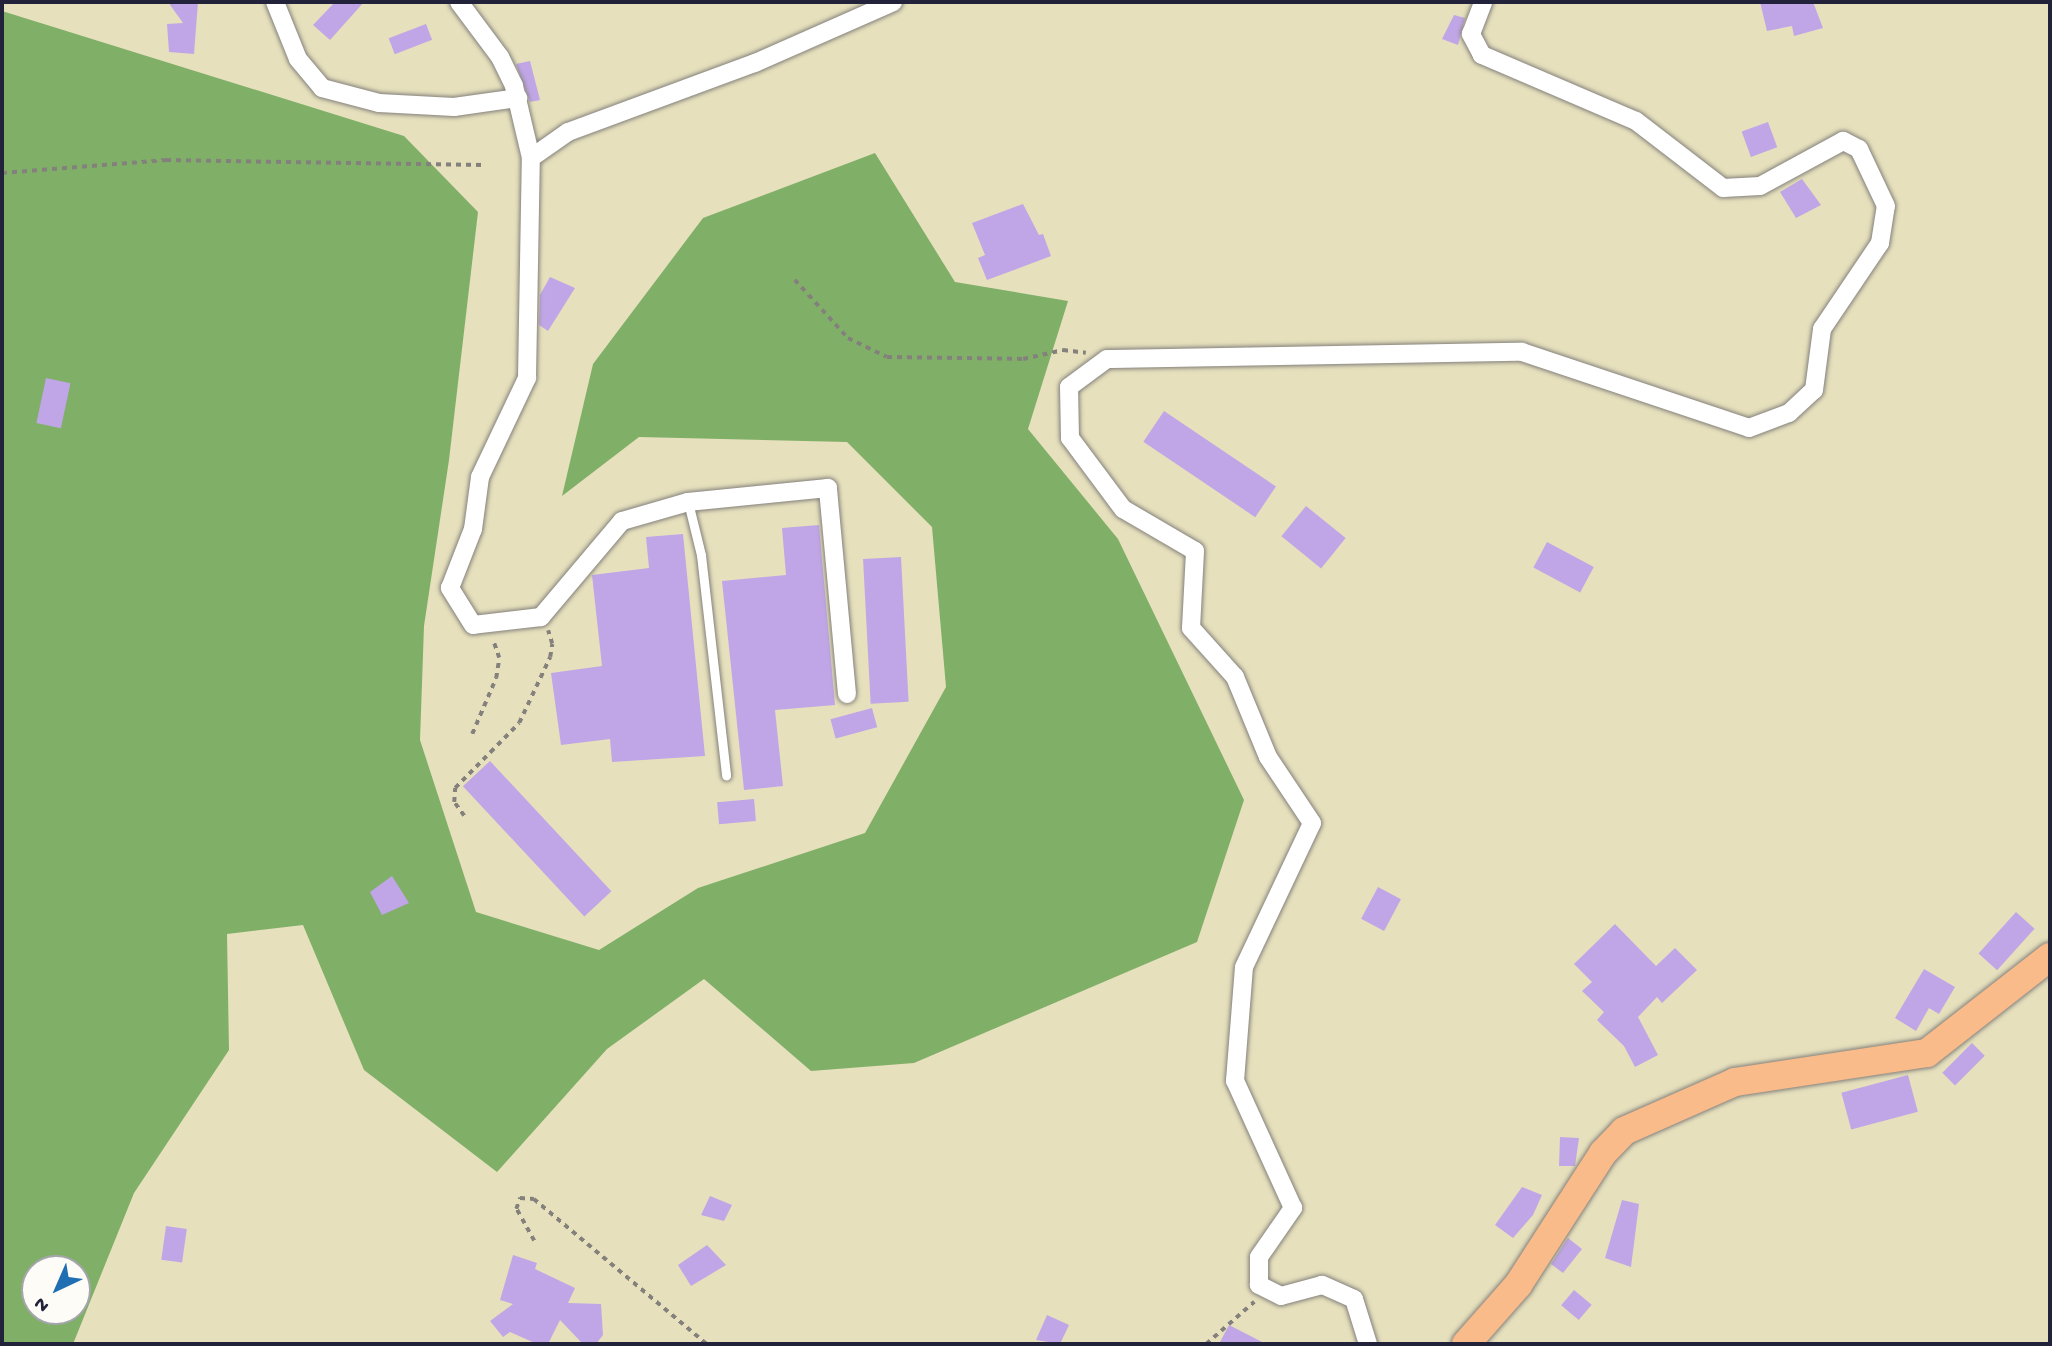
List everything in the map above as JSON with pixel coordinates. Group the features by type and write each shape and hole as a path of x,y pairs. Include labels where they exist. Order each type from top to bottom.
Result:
{"main road":[{"path":"1466,1344 1518,1285 1603,1153 1624,1131 1735,1083 1927,1053 2050,957"}],"street":[{"path":"275,2 298,59 322,88 346,97 429,106 518,98"},
{"path":"459,2 500,57 518,98 531,158 527,378 480,477 473,529 450,588 474,625 541,617 622,521 688,502 828,488 847,694"},
{"path":"531,158 568,132 755,63 893,2"},
{"path":"1368,1344 1354,1299 1322,1285 1281,1296 1259,1285 1259,1257 1293,1208 1236,1080 1244,967 1312,823 1268,757 1235,677 1191,628 1195,551 1123,509 1070,438 1069,387 1107,359 1522,352 1749,428 1789,413 1814,390 1822,328 1880,243 1886,206 1859,149 1843,141 1760,186 1723,188 1636,121 1482,55 1471,34 1483,2"}],"lane":[{"path":"688,502 701,555 726,776"}],"path":[{"path":"2,173 166,160 484,164"},
{"path":"795,280 848,338 887,357 1023,359 1063,350 1090,354"},
{"path":"464,816 454,802 455,788 519,723 550,657 552,644 541,617"},
{"path":"472,734 496,678 499,658 492,640 474,625"},
{"path":"534,1241 516,1209 520,1198 534,1199 707,1344"},
{"path":"1206,1344 1217,1330 1269,1290"}],"green space":[{"path":"2,11 404,136 478,212 449,460 424,626 420,740 476,912 599,950 698,888 865,833 946,687 932,527 847,442 639,437 562,496 593,364 703,218 875,153 955,282 1068,301 1028,429 1118,539 1244,800 1197,942 914,1063 811,1071 704,979 607,1049 497,1172 364,1070 303,925 227,934 229,1050 134,1193 91,1299 91,1255 21,1255 21,1325 81,1325 73,1344 2,1344"}],"building":[{"path":"168,2 198,2 194,54 169,52 167,24 183,23"},
{"path":"335,2 364,2 330,40 313,25"},
{"path":"1760,2 1813,2 1823,28 1794,36 1792,26 1767,31"},
{"path":"1454,15 1465,18 1458,45 1442,39"},
{"path":"426,24 432,40 395,54 389,38"},
{"path":"530,61 540,100 530,102 516,64"},
{"path":"1768,122 1777,147 1751,157 1742,132"},
{"path":"1802,179 1821,205 1796,218 1780,192"},
{"path":"1023,204 1039,235 1043,234 1051,256 987,280 978,258 985,255 972,223"},
{"path":"550,277 575,288 548,331 539,325 540,295"},
{"path":"46,378 70,383 61,428 36,423"},
{"path":"1164,411 1276,486 1255,517 1143,442"},
{"path":"1306,506 1346,538 1321,568 1281,536"},
{"path":"819,525 835,705 775,710 783,786 744,790 722,581 786,575 782,528"},
{"path":"683,534 705,756 612,762 610,739 561,745 551,673 602,666 592,575 649,568 646,537"},
{"path":"1547,542 1594,567 1580,592 1533,568"},
{"path":"901,557 909,702 871,704 863,559"},
{"path":"872,708 877,727 836,738 830,719"},
{"path":"490,761 611,891 584,916 463,786"},
{"path":"754,799 756,821 719,824 717,802"},
{"path":"392,876 409,903 382,915 370,892"},
{"path":"1378,887 1401,899 1384,931 1361,919"},
{"path":"2016,912 2035,929 1997,970 1979,954"},
{"path":"1615,924 1656,966 1675,948 1697,970 1662,1003 1657,997 1638,1017 1658,1055 1635,1067 1624,1046 1597,1020 1604,1012 1582,991 1592,982 1574,964"},
{"path":"1924,969 1955,987 1939,1014 1929,1008 1916,1031 1895,1018"},
{"path":"1972,1043 1985,1056 1955,1085 1942,1073"},
{"path":"1908,1075 1918,1112 1851,1130 1841,1093"},
{"path":"1560,1137 1579,1138 1575,1166 1559,1166"},
{"path":"1522,1187 1542,1195 1533,1215 1513,1238 1495,1225"},
{"path":"710,1196 732,1205 724,1221 701,1215"},
{"path":"1622,1200 1639,1204 1631,1267 1605,1258"},
{"path":"166,1226 187,1229 182,1263 161,1260"},
{"path":"1568,1238 1582,1249 1563,1273 1551,1264"},
{"path":"707,1245 726,1265 691,1286 678,1265"},
{"path":"513,1255 537,1263 535,1269 575,1288 568,1303 601,1304 603,1335 596,1344 583,1344 560,1320 548,1344 537,1344 510,1332 503,1337 490,1321 513,1304 500,1300"},
{"path":"1574,1290 1592,1305 1579,1320 1561,1305"},
{"path":"1047,1315 1069,1325 1060,1344 1036,1340"},
{"path":"1229,1325 1266,1344 1219,1344"}]}
